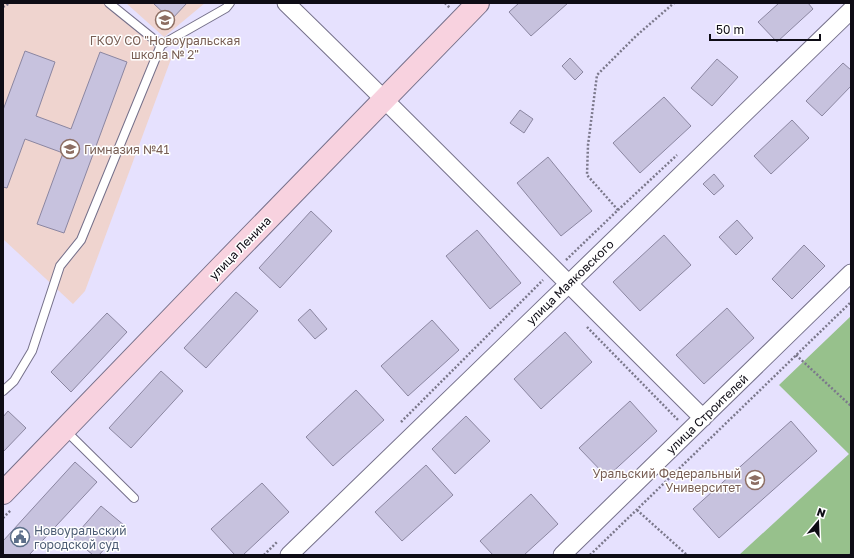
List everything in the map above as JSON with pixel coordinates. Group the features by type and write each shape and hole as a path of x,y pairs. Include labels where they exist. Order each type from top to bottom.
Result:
{"main road":[{"name":"улица Ленина","path":"3,493 385,100 466,7"}],"street":[{"path":"286,3 703,418"},
{"name":"улица Маяковского","path":"289,555 851,10"},
{"name":"улица Строителей","path":"562,555 851,273"}],"lane":[{"path":"109,3 161,45"},
{"path":"3,391 14,381 32,351 60,266 81,240 161,45 226,8 230,3"},
{"path":"64,430 134,498"}],"path":[{"path":"3,7 10,3"},
{"path":"445,3 466,7"},
{"path":"618,210 587,175 588,145 596,75 636,36 674,3"},
{"path":"398,425 542,281"},
{"path":"590,555 851,302"},
{"path":"583,322 680,422"},
{"path":"796,355 851,406"},
{"path":"636,510 687,555"},
{"path":"264,555 281,539"}],"shaded area":[{"name":"Гимназия №41","path":"3,3 104,3 171,59 85,291 73,304 3,239"},
{"name":"ГКОУ СО \"Новоуральская школа № 2\"","path":"126,3 205,3 164,37"}],"green space":[{"path":"851,316 851,555 739,555 849,454 779,385"}],"building":[{"path":"153,3 187,3 171,20"},
{"path":"519,3 568,3 531,36 509,12"},
{"path":"779,3 808,3 813,9 777,42 758,22"},
{"path":"25,51 55,62 36,116 71,129 100,52 127,62 64,233 37,224 63,153 25,139 7,188 3,187 3,110"},
{"path":"570,58 583,72 575,80 562,66"},
{"path":"717,59 738,77 712,106 691,88"},
{"path":"843,63 851,70 851,86 822,116 806,101"},
{"path":"664,97 691,126 640,173 613,143"},
{"path":"520,110 533,119 524,133 510,123"},
{"path":"792,120 809,138 771,174 754,156"},
{"path":"548,157 592,211 561,236 517,183"},
{"path":"714,174 724,186 714,195 703,184"},
{"path":"311,211 332,231 280,288 259,268"},
{"path":"737,220 753,238 736,255 719,237"},
{"path":"477,230 521,283 490,309 446,256"},
{"path":"664,235 691,265 640,311 613,282"},
{"path":"804,245 825,266 792,299 772,279"},
{"path":"236,292 258,311 206,368 184,348"},
{"path":"727,308 754,338 704,384 676,355"},
{"path":"310,309 327,329 315,339 298,320"},
{"path":"107,313 127,332 71,392 51,372"},
{"path":"432,320 459,350 408,396 381,366"},
{"path":"565,332 592,362 541,409 514,379"},
{"path":"161,371 183,391 131,448 109,428"},
{"path":"356,390 384,420 333,466 306,437"},
{"path":"630,401 657,431 607,477 579,448"},
{"path":"8,411 26,428 3,452 3,417"},
{"path":"466,416 490,441 455,474 432,449"},
{"name":"Уральский Федеральный Университет","path":"791,421 817,451 719,538 693,509"},
{"path":"75,462 97,482 29,555 3,555 3,541"},
{"path":"426,465 453,495 402,541 375,512"},
{"path":"262,483 289,512 243,555 235,555 211,529"},
{"path":"531,494 558,524 524,555 493,555 480,541"},
{"path":"101,506 125,526 99,555 93,555 73,538"}],"place":[{"name":"ГКОУ СО \"Новоуральская школа № 2\"","path":"165,20"},
{"name":"Гимназия №41","path":"70,149"},
{"name":"Уральский Федеральный Университет","path":"755,480"},
{"name":"Новоуральский городской суд","path":"20,537"}]}
